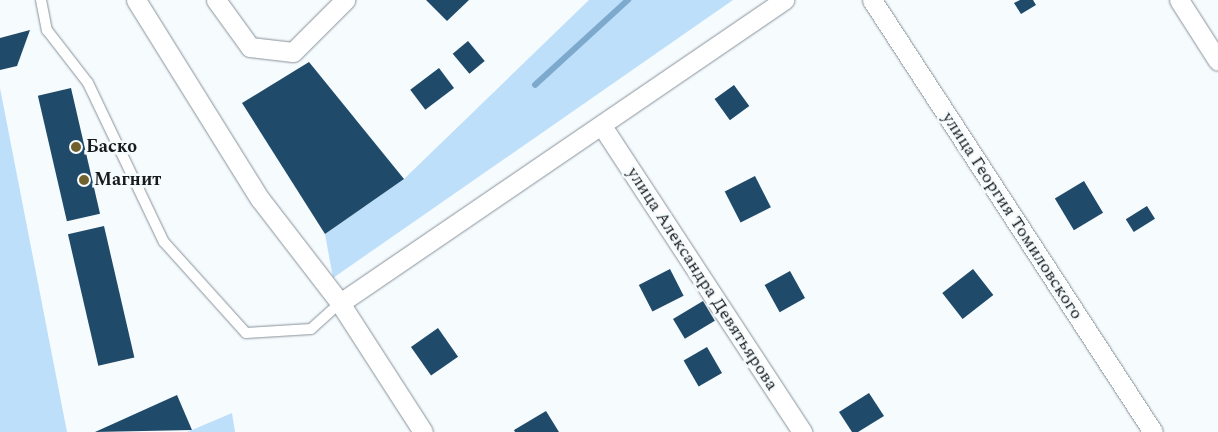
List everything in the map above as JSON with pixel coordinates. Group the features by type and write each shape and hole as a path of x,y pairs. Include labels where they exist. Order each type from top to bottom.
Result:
{"street":[{"path":"136,0 260,199 340,303 424,432"},
{"path":"216,0 250,47 293,52 346,0"},
{"path":"340,303 784,0"},
{"name":"улица Георгия Томиловского","path":"872,0 1153,432"},
{"path":"1178,0 1218,61"},
{"name":"улица Александра Девятьярова","path":"602,126 802,432"}],"lane":[{"path":"41,0 47,30 88,83 164,242 246,333 311,329 340,303"}],"shaded area":[{"path":"589,0 733,0 333,278 325,234 404,179"},
{"path":"0,88 67,432 0,432"},
{"path":"232,413 235,432 187,432 192,430"}],"building":[{"path":"426,0 469,0 447,21"},
{"path":"1020,0 1033,0 1036,5 1021,14 1014,3"},
{"path":"30,30 17,66 0,70 0,38"},
{"path":"468,41 485,61 469,74 453,54"},
{"path":"309,62 404,179 325,234 242,103"},
{"path":"439,68 454,88 425,110 410,90"},
{"path":"734,85 749,106 730,120 715,99"},
{"path":"71,88 100,214 67,221 38,96"},
{"path":"755,176 771,207 741,223 725,191"},
{"path":"1084,181 1103,213 1074,230 1055,199"},
{"path":"1147,206 1155,219 1134,232 1126,219"},
{"path":"104,226 134,358 98,366 68,234"},
{"path":"670,269 684,296 652,312 639,285"},
{"path":"973,269 993,295 963,319 942,293"},
{"path":"790,271 805,298 780,312 765,285"},
{"path":"703,301 715,321 685,339 673,319"},
{"path":"438,328 458,357 431,376 411,347"},
{"path":"707,347 722,373 699,386 684,360"},
{"path":"869,393 884,416 858,432 852,432 839,412"},
{"path":"177,395 192,430 95,432"},
{"path":"546,411 559,432 515,432 514,430"}],"waterway":[{"path":"535,85 628,0"}],"place":[{"name":"Баско","path":"76,147"},
{"name":"Магнит","path":"84,180"}]}
